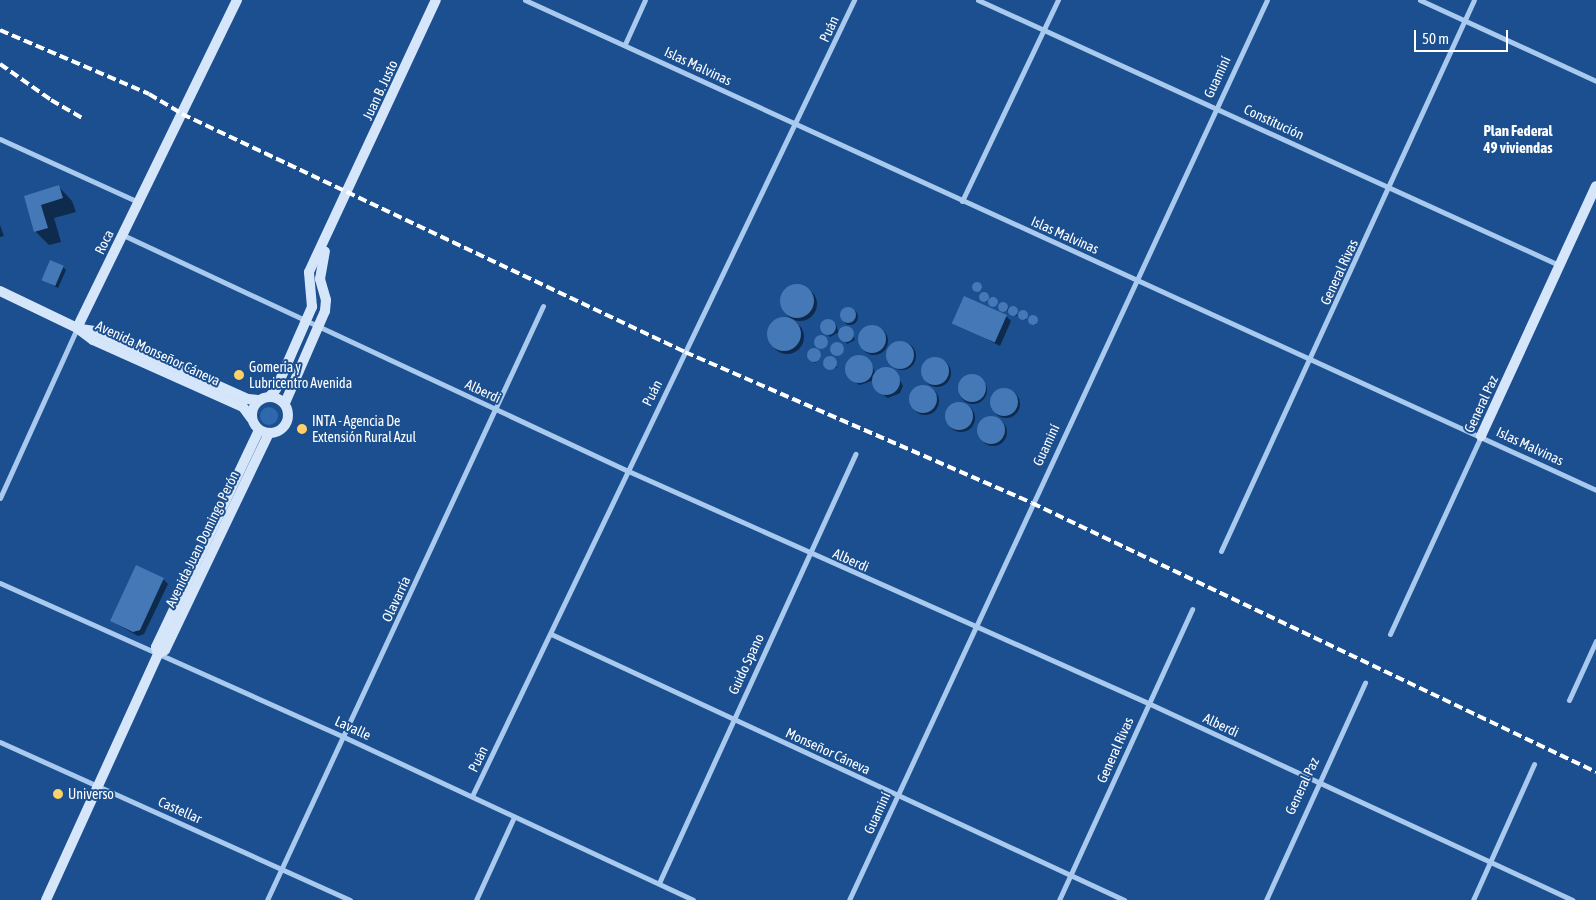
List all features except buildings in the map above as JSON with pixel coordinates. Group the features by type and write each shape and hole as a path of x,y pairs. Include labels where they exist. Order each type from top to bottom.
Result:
{"main road":[{"name":"Roca","path":"77,328 237,0"},
{"name":"Juan B. Justo","path":"348,191 436,0"},
{"name":"General Paz","path":"1481,436 1596,186"},
{"name":"Avenida Juan Domingo Perón","path":"270,396 307,322 312,307 309,272 348,191"},
{"name":"Avenida Juan Domingo Perón","path":"46,900 158,654 156,647 264,432 284,426 288,415 285,404 320,328 326,300 320,269 329,233"},
{"name":"Avenida Monseñor Cáneva","path":"0,291 77,328 93,340 243,407 251,418"},
{"name":"Avenida Monseñor Cáneva","path":"77,328 96,331 248,399 258,400"},
{"path":"264,432 251,418 258,400 270,396 285,404"}],"street":[{"name":"Islas Malvinas","path":"525,0 625,44 962,201 1136,278 1596,490"},
{"path":"625,44 645,0"},
{"name":"Puán","path":"472,796 551,634 626,470 796,124 854,0"},
{"name":"Constitución","path":"978,0 1043,31 1216,107 1389,190 1560,265"},
{"path":"962,201 1058,0"},
{"name":"Guaminí","path":"849,900 1266,0"},
{"path":"1420,0 1464,22 1596,81"},
{"name":"General Rivas","path":"1221,551 1312,359 1474,0"},
{"path":"0,139 138,202"},
{"name":"Alberdi","path":"123,235 809,554 1148,703 1489,863 1573,900"},
{"name":"Olavarría","path":"266,900 344,737 543,306"},
{"name":"Roca","path":"0,498 77,328"},
{"name":"General Paz","path":"1390,634 1481,436"},
{"name":"Guido Spano","path":"659,883 855,454"},
{"name":"Lavalle","path":"0,583 344,737 691,899"},
{"name":"General Rivas","path":"1059,900 1192,609"},
{"name":"Monseñor Cáneva","path":"551,634 1124,900"},
{"path":"1569,700 1596,641"},
{"name":"General Paz","path":"1266,900 1365,683"},
{"name":"Castellar","path":"0,742 99,785 350,900"},
{"path":"1473,900 1534,764"},
{"path":"476,900 514,817"}],"shaded area":[{"path":"265,407 273,407 278,412 276,423 265,425 260,420 260,412"}],"railway":[{"path":"0,30 149,94 182,114 685,352 1032,503 1596,772"},
{"path":"0,64 51,100 82,118"}],"place":[{"name":"Gomería y Lubricentro Avenida","path":"239,375"},
{"name":"INTA - Agencia De Extensión Rural Azul","path":"302,429"},
{"name":"Universo","path":"58,794"}],"district":[{"name":"Plan Federal 49 viviendas","path":"1518,138"}]}
